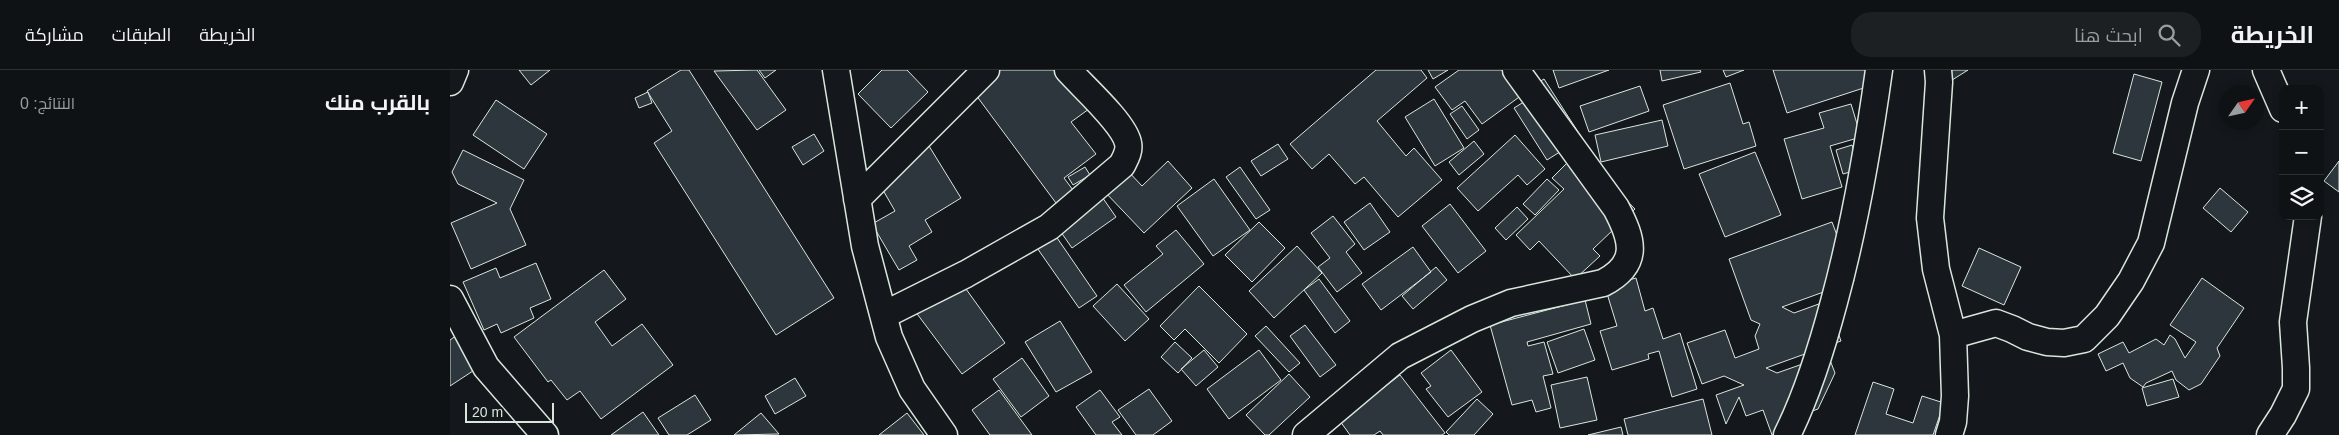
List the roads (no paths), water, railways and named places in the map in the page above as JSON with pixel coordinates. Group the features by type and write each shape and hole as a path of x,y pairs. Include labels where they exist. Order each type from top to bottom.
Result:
{"street":[{"path":"450,82 455,70"},
{"path":"836,70 865,246 889,337 912,389 944,435"},
{"path":"857,199 986,70"},
{"path":"884,315 966,274 1049,227 1122,165 1129,145 1124,130 1068,70"},
{"path":"1306,435 1400,356 1472,319 1511,303 1603,283 1616,276 1626,266 1631,248 1628,230 1616,208 1516,70"},
{"path":"1787,435 1821,352 1850,242 1869,143 1879,70"},
{"path":"1938,70 1939,82 1930,218 1936,269 1953,335 1955,396 1952,422 1948,435"},
{"path":"1953,335 1996,323 2028,337 2047,342 2064,343 2084,339 2107,316 2132,281 2151,243 2185,102 2196,70"},
{"path":"2266,70 2279,100"},
{"path":"2270,435 2296,389 2293,322 2307,220"},
{"path":"450,299 486,367 545,435"}]}
